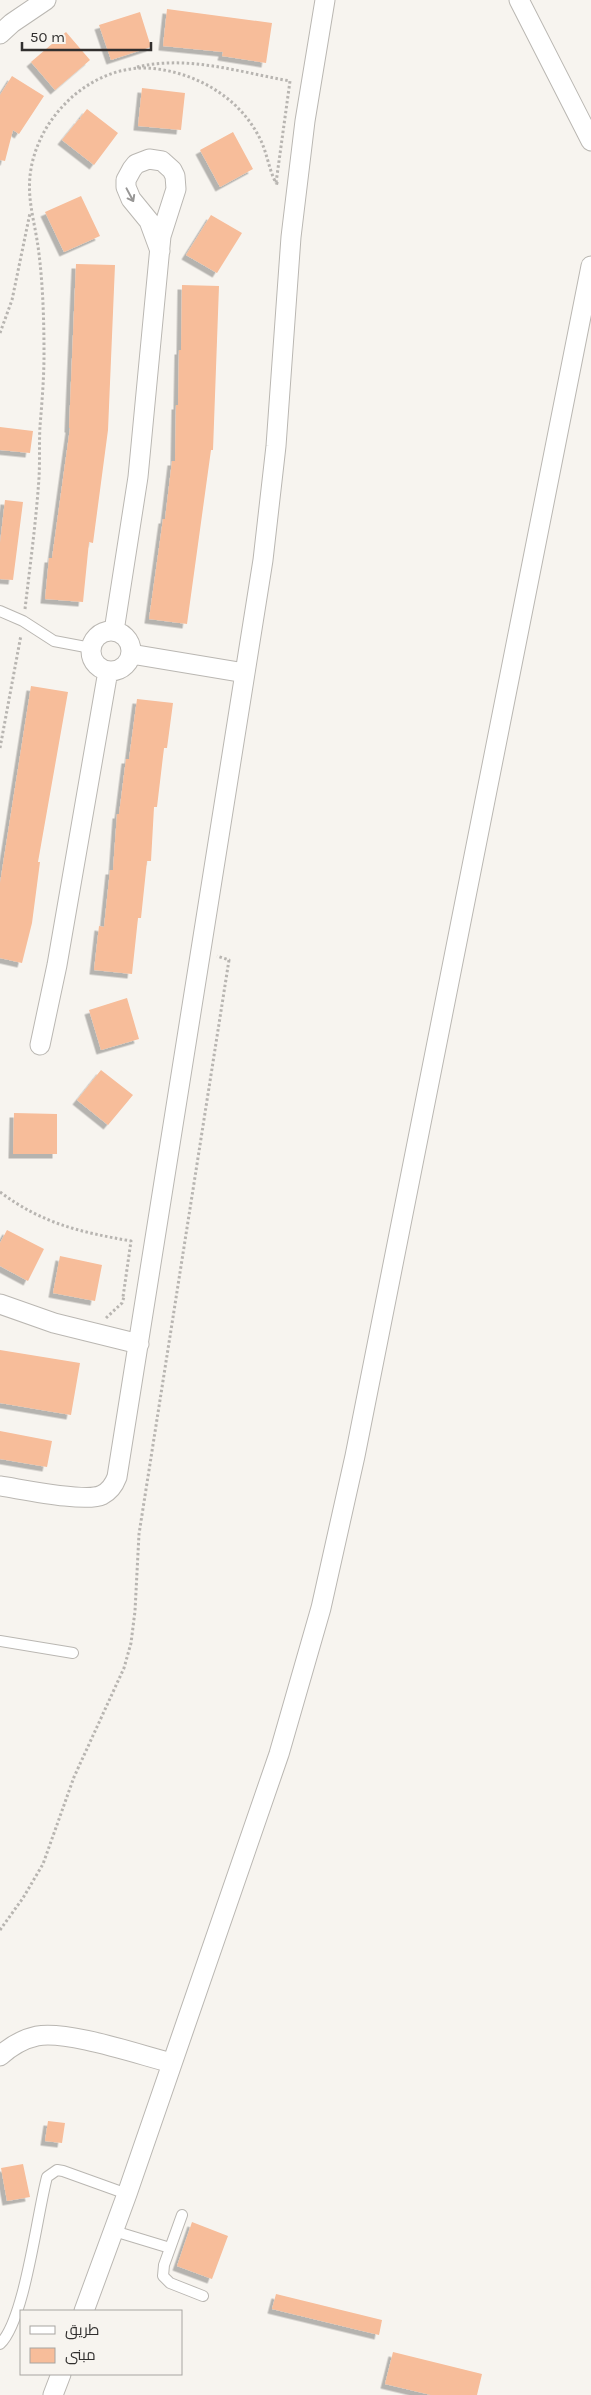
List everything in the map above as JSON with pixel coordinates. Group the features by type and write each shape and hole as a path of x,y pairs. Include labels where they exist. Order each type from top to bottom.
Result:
{"street":[{"path":"0,34 12,23 46,0"},
{"path":"0,1486 88,1498 103,1495 109,1490 117,1477 245,673 270,503 286,287 297,186 305,121 325,0"},
{"path":"519,0 591,140"},
{"path":"114,632 138,477 160,251"},
{"path":"84,2310 127,2194 279,1754 321,1608 367,1394 591,266"},
{"path":"114,632 127,639 131,646 131,654 123,668 108,671 100,669 95,663 91,648 99,635 114,632"},
{"path":"131,654 245,673"},
{"path":"40,1046 57,965 108,671"},
{"path":"0,1304 54,1323 139,1344"},
{"path":"0,2056 24,2040 52,2035 79,2039 172,2063"},
{"path":"53,2395 61,2375"}],"lane":[{"path":"0,611 23,621 54,640 91,648"},
{"path":"0,1641 73,1653"},
{"path":"0,2344 10,2329 20,2302 47,2177 57,2170 63,2171 127,2194"},
{"path":"182,2215 162,2270 166,2280 203,2296"},
{"path":"114,2231 170,2248"}],"path":[{"path":"0,748 23,621 38,486 44,353 39,253 28,196 31,168 40,140 47,126 65,103 102,78 132,68 168,62 186,62 290,81 276,183"},
{"path":"132,68 164,70 180,74 211,87 225,97 238,108 258,134 276,183"},
{"path":"276,183 297,186"},
{"path":"0,333 12,300 31,212"},
{"path":"0,1930 23,1898 46,1857 74,1777 124,1668 131,1643 136,1611 139,1534 229,960 201,950"},
{"path":"0,1192 32,1213 57,1225 84,1233 131,1241 122,1303 107,1318 98,1317"},
{"path":"123,1297 146,1300"}],"building":[{"path":"167,9 272,23 266,63 222,56 223,52 163,46"},
{"path":"140,12 151,47 111,60 99,25"},
{"path":"66,32 90,60 55,90 31,62"},
{"path":"12,76 44,96 19,134 13,130 5,161 0,160 0,95"},
{"path":"142,88 185,93 181,130 138,126"},
{"path":"87,109 118,133 94,165 62,140 79,119 81,120 80,118"},
{"path":"233,132 253,169 220,187 200,150"},
{"path":"81,196 100,236 64,252 45,212"},
{"path":"211,215 242,233 217,273 186,255"},
{"path":"76,264 115,265 108,430 93,543 89,542 83,602 45,599 49,558 52,558 70,428"},
{"path":"182,285 219,286 213,450 211,450 187,624 149,619 172,461 175,461 176,405 178,405 179,350 181,350"},
{"path":"0,427 33,431 30,453 0,450"},
{"path":"5,500 23,502 13,580 0,579 0,543"},
{"path":"31,686 68,692 38,862 40,862 32,923 22,963 0,958 0,883"},
{"path":"137,699 173,703 167,748 164,748 157,807 154,807 151,861 147,861 141,918 138,918 132,974 94,970 99,926 104,927 110,870 113,870 117,814 119,814 126,759 129,759"},
{"path":"127,998 139,1039 101,1050 89,1010"},
{"path":"101,1070 133,1095 108,1125 77,1100"},
{"path":"14,1113 57,1114 57,1154 13,1154"},
{"path":"7,1230 44,1249 28,1281 0,1266 0,1243"},
{"path":"60,1256 102,1265 95,1301 53,1293"},
{"path":"0,1350 80,1363 71,1415 0,1403"},
{"path":"0,1431 52,1441 47,1467 0,1459"},
{"path":"48,2121 65,2123 62,2143 45,2141"},
{"path":"23,2164 30,2197 7,2201 1,2168"},
{"path":"192,2222 228,2236 212,2279 177,2266"},
{"path":"276,2294 382,2320 379,2335 272,2309"},
{"path":"393,2352 482,2374 477,2395 431,2395 385,2384"}]}
